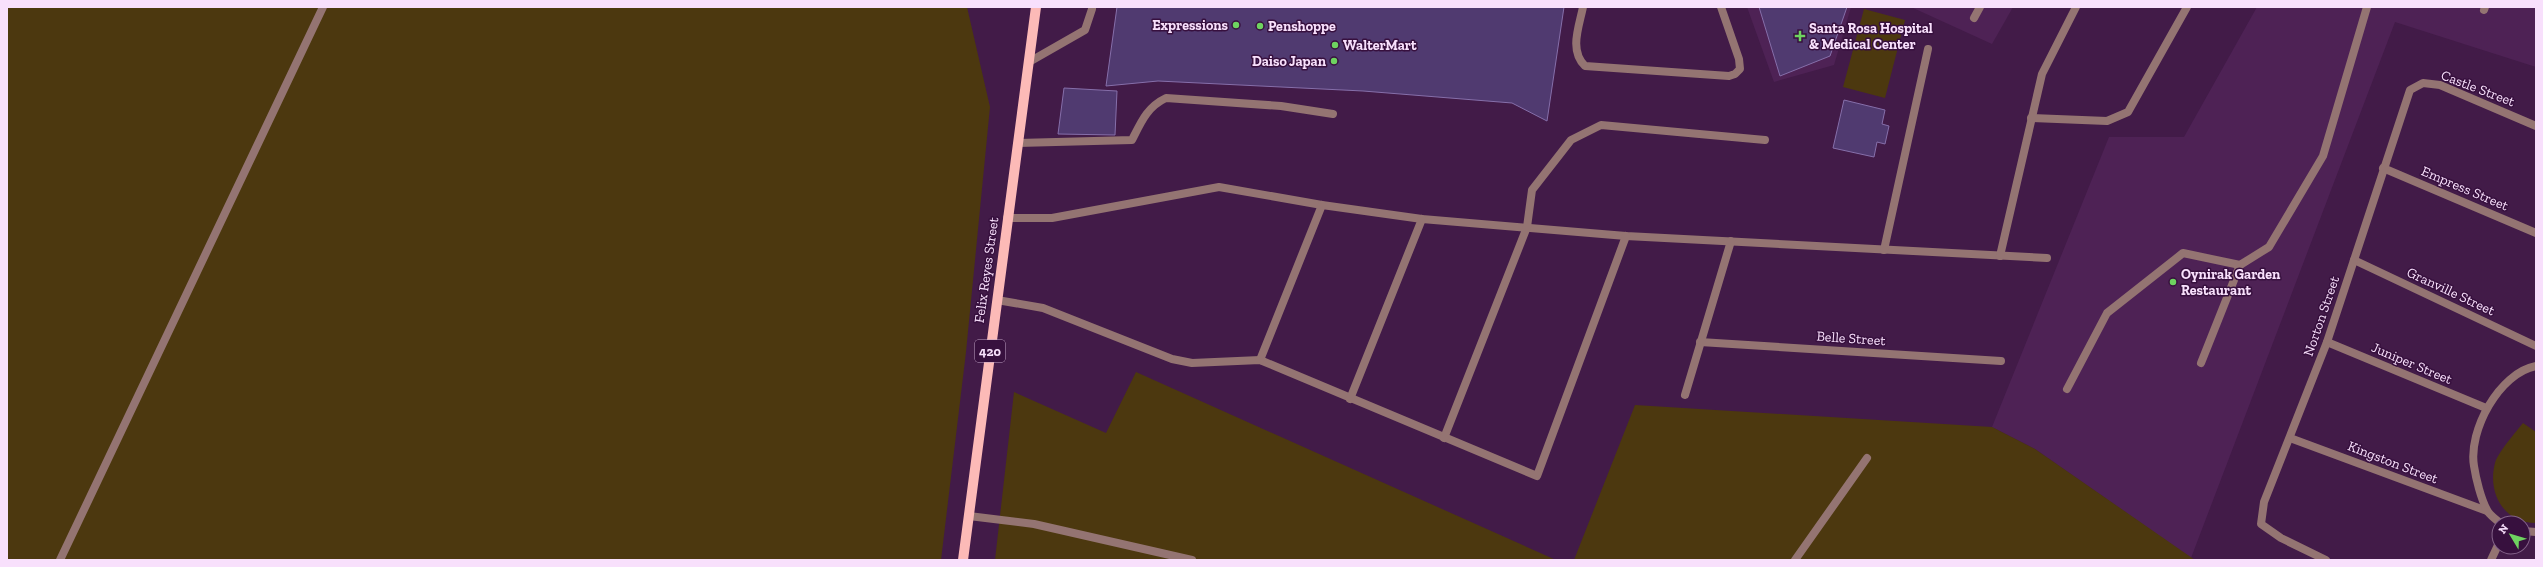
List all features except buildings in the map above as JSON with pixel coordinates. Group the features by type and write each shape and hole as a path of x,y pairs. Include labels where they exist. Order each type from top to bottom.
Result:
{"main road":[{"name":"Felix Reyes Street","path":"963,560 996,300 1036,7"}],"street":[{"path":"60,560 323,7"},
{"path":"1583,7 1575,51 1577,59 1585,66 1729,76 1736,74 1740,69 1739,59 1721,7"},
{"path":"1974,18 1980,7"},
{"path":"2000,256 2042,74 2076,7"},
{"path":"2031,118 2107,121 2128,112 2186,7"},
{"path":"2201,363 2240,265 2269,247 2323,156 2367,7"},
{"path":"1029,62 1085,30 1092,9"},
{"path":"1884,250 1928,48"},
{"name":"Castle Street","path":"2410,90 2423,83 2440,85 2536,126"},
{"name":"Norton Street","path":"2326,560 2281,538 2261,524 2264,502 2327,342 2383,168 2410,90"},
{"path":"1018,143 1132,140 1143,117 1153,104 1166,98 1281,106 1334,114"},
{"path":"1444,438 1527,226 1532,190 1571,140 1601,125 1765,140"},
{"name":"Empress Street","path":"2383,168 2536,233"},
{"path":"1007,218 1052,218 1219,187 1322,205 1422,219 1527,226 1626,236 2047,258"},
{"path":"1260,360 1322,205"},
{"path":"1350,399 1422,219"},
{"path":"996,300 1043,308 1172,359 1192,363 1260,360 1350,399 1537,476 1626,236"},
{"path":"1685,395 1731,241"},
{"path":"2067,389 2107,313 2183,253 2240,265"},
{"name":"Granville Street","path":"2354,260 2536,346"},
{"name":"Belle Street","path":"1700,342 2001,361"},
{"name":"Juniper Street","path":"2327,342 2486,408"},
{"path":"2491,515 2487,511 2473,465 2477,436 2486,408 2504,385 2527,368 2536,366"},
{"name":"Kingston Street","path":"2290,438 2487,511"},
{"path":"1795,560 1867,458"},
{"path":"969,516 1034,524 1192,560"}],"shaded area":[{"path":"7,7 967,7 990,107 966,352 941,560 7,560"},
{"name":"Santa Rosa Hospital & Medical Center","path":"1747,7 1851,7 1834,65 1774,82"},
{"name":"Santa Rosa Hospital & Medical Center","path":"1911,7 2013,7 1992,44"},
{"name":"Oynirak Garden Restaurant","path":"2257,7 2536,7 2536,67 2395,22 2191,558 2035,449 1992,427 2109,137 2184,137"},
{"path":"1864,9 1905,20 1885,98 1843,87"},
{"path":"1136,372 1556,560 995,560 1014,392 1106,433"},
{"path":"1635,405 1992,427 2035,449 2195,560 1574,560"},
{"path":"2523,423 2536,432 2536,523 2531,523 2531,515 2511,515 2500,504 2496,495 2493,474 2495,463 2503,448"}],"place":[{"name":"Expressions","path":"1236,25"},
{"name":"Penshoppe","path":"1260,26"},
{"name":"Santa Rosa Hospital & Medical Center","path":"1800,36"},
{"name":"WalterMart","path":"1335,45"},
{"name":"Daiso Japan","path":"1334,61"},
{"name":"Oynirak Garden Restaurant","path":"2173,282"}]}
